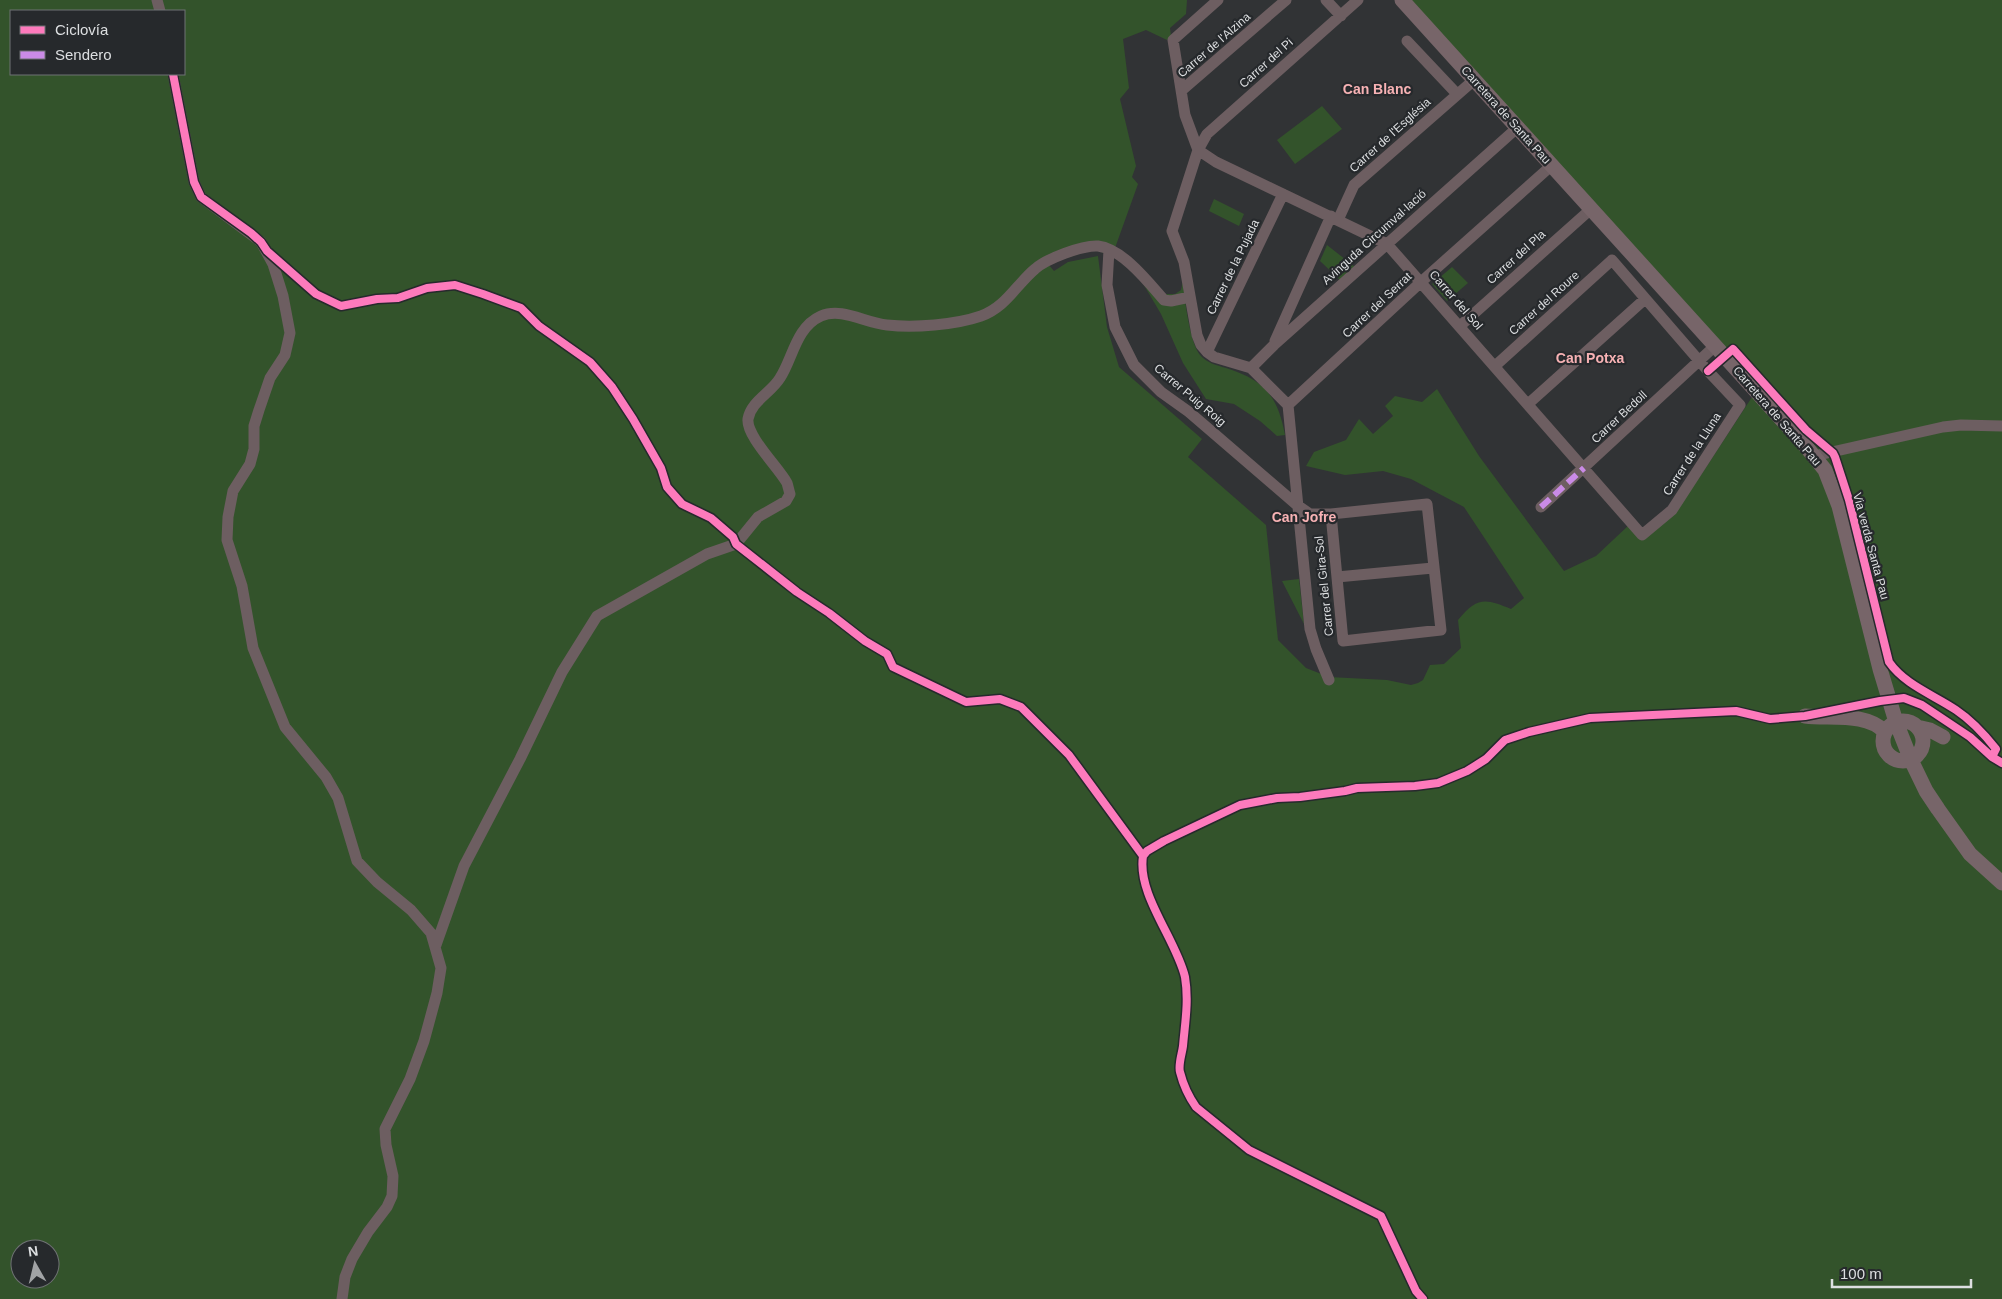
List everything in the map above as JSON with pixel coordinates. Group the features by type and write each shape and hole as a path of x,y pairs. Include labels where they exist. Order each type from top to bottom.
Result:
{"main road":[{"name":"Carretera de Santa Pau","path":"1402,0 1825,470 1840,506 1888,696 1887,715 1902,726"},
{"path":"1888,696 1900,714 1902,726 1926,791 1970,854 2002,883"},
{"path":"1805,716 1864,721 1930,730 1944,737 1928,741 1914,758"},
{"path":"1902,726 1923,736 1914,758"}],"street":[{"path":"1218,0 1173,40 1185,115 1198,150 1172,231 1184,262 1201,344 1214,357 1251,368 1288,405 1310,629 1329,680"},
{"name":"Carrer de l'Alzina","path":"1182,90 1286,0"},
{"path":"1326,0 1340,16"},
{"name":"Carrer del Pi","path":"1198,150 1207,134 1358,0"},
{"path":"1407,41 1457,94"},
{"path":"173,75 194,182 201,197 252,233 267,251 283,296 290,333 285,355 270,378 259,410 254,426 254,449 250,464 232,492 228,517 227,540 242,586 253,648 285,727 326,777 336,794 357,861 377,882 421,919 431,932 441,968 437,993 424,1041 410,1079 385,1129 386,1145 393,1176 392,1196 387,1207 368,1232 352,1259 345,1277 342,1299"},
{"name":"Carrer de l'Església","path":"1274,345 1334,218 1354,185 1474,80"},
{"name":"Avinguda Circumval·lació","path":"1251,368 1274,345 1517,128"},
{"name":"Carrer del Sol","path":"1198,150 1216,162 1387,244 1642,535"},
{"name":"Carrer del Serrat","path":"1288,405 1421,282 1551,166"},
{"name":"Carrer de la Pujada","path":"1207,352 1284,194"},
{"name":"Carrer del Pla","path":"1460,326 1591,209"},
{"path":"436,945 464,866 562,672 597,616 707,554 736,544 758,517 786,501 790,494 787,483 752,433 748,421 750,409 780,379 795,344 806,327 821,316 842,313 887,325 960,322 982,315 1002,303 1035,268 1066,253 1098,246 1109,250 1128,262 1164,300 1171,301 1190,297"},
{"name":"Carrer Puig Roig","path":"1109,250 1107,285 1115,327 1134,365 1161,392 1189,412 1297,505 1310,514 1331,514 1427,504"},
{"name":"Carrer del Roure","path":"1495,366 1612,260 1645,299"},
{"path":"1528,404 1645,299 1699,362"},
{"name":"Carrer Bedoll","path":"1542,507 1715,346"},
{"name":"Carrer de la Lluna","path":"1642,535 1672,510 1740,405 1699,362"},
{"path":"1814,456 1943,427 1961,425 2002,426"},
{"name":"Carrer del Gira-Sol","path":"1331,514 1343,641 1440,630 1427,504"},
{"path":"1337,577 1433,568"}],"green space":[{"path":"0,0 1187,0 1186,14 1170,28 1171,36 1167,40 1146,30 1123,39 1129,88 1120,99 1136,166 1132,177 1138,184 1115,248 1164,294 1175,294 1181,290 1183,281 1190,331 1196,349 1209,362 1239,373 1260,384 1267,391 1278,410 1285,435 1277,436 1260,421 1234,404 1206,399 1183,363 1161,314 1138,275 1123,261 1094,249 1048,264 1054,271 1068,262 1098,256 1107,327 1119,367 1202,439 1188,457 1266,525 1278,640 1306,668 1329,677 1387,680 1411,685 1423,680 1430,665 1444,664 1461,648 1458,620 1471,607 1482,602 1488,602 1511,609 1524,598 1464,507 1411,479 1383,471 1345,475 1306,466 1314,452 1346,440 1359,419 1373,434 1393,416 1385,406 1395,396 1422,402 1437,389 1479,456 1564,571 1596,556 1629,525 1638,535 1699,478 1756,391 1401,0 2002,0 2002,1299 0,1299"},
{"path":"1322,106 1342,129 1295,164 1277,140"},
{"path":"1214,199 1244,214 1239,226 1209,211"},
{"path":"1327,245 1355,267 1340,280 1320,261"},
{"path":"1452,267 1468,283 1447,301 1432,284"},
{"path":"1299,579 1304,624 1282,581"}],"marked path":[{"path":"1541,507 1584,468"}],"cycle path":[{"path":"173,75 194,182 201,197 251,233 267,251 316,294 341,306 377,299 398,298 427,288 455,285 521,308 539,326 590,362 612,387 661,468 667,487 682,504 711,518 733,537 736,544 797,592 829,613 865,641 887,654 893,667 966,702 1000,699 1021,707 1069,755 1143,856"},
{"name":"Via verda Santa Pau","path":"1708,371 1733,349 1806,430 1833,453 1849,500 1889,662 1911,683 1956,710 1972,723 1996,749 1992,757"},
{"path":"1143,856 1147,851 1164,841 1240,805 1277,798 1300,797 1357,788 1415,786 1438,783 1467,771 1486,759 1505,740 1529,732 1590,718 1736,711 1770,719 1805,716 1904,698 1922,705 1970,737 1992,757 2002,763"},
{"path":"1143,856 1143,871 1151,901 1174,948 1185,977 1187,995 1180,1069 1181,1077 1193,1103 1249,1150 1381,1216 1416,1291 1423,1299"}],"district":[{"name":"Can Blanc","path":"1377,89"},
{"name":"Can Potxa","path":"1590,358"},
{"name":"Can Jofre","path":"1304,517"}]}
